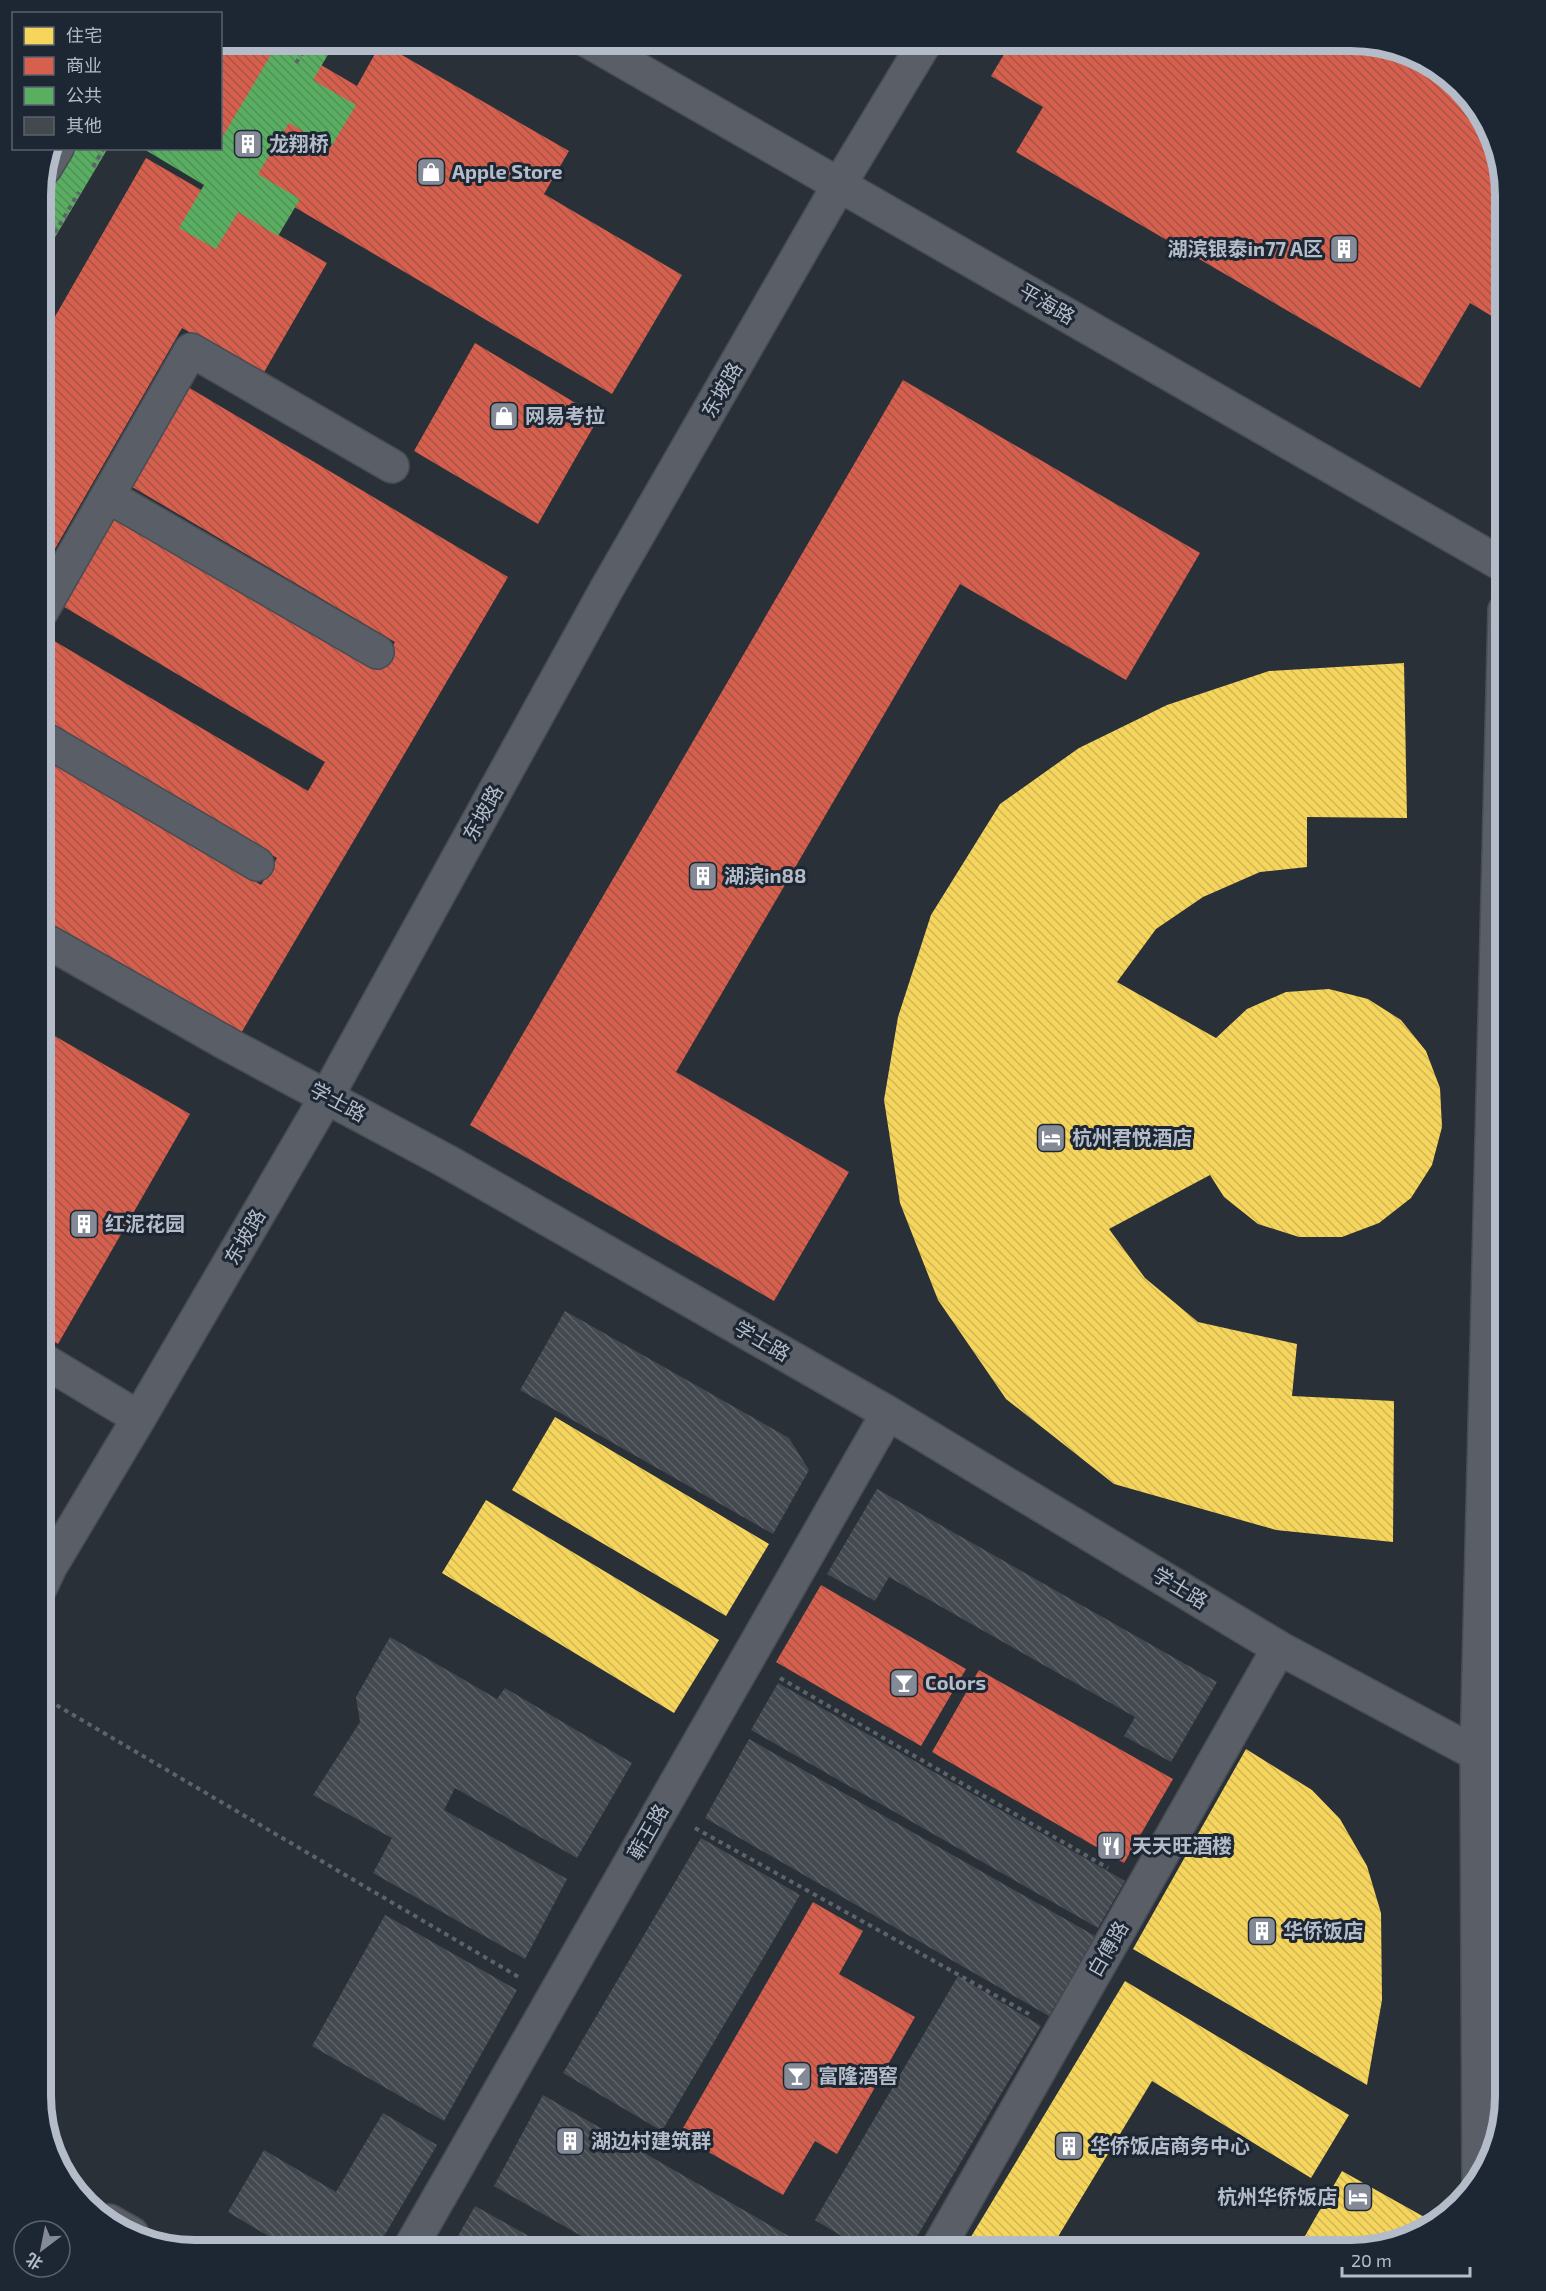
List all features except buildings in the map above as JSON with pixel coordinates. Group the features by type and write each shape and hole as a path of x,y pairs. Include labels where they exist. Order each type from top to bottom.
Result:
{"street":[{"name":"平海路","path":"605,51 1495,560"},
{"name":"东坡路","path":"51,1565 140,1418 327,1096 606,590 839,185 920,51"},
{"path":"51,595 191,350 392,466"},
{"path":"108,496 377,652"},
{"path":"51,744 257,864"},
{"name":"学士路","path":"51,944 233,1047 448,1162 888,1413 1279,1648 1477,1754"},
{"path":"1479,2162 1477,1754 1495,1044"},
{"path":"51,1365 140,1418"},
{"name":"蕲王路","path":"415,2240 888,1413"},
{"name":"白傅路","path":"943,2240 1279,1648"}],"path":[{"path":"296,63 303,51"},
{"path":"93,168 103,150"},
{"path":"51,239 81,188"},
{"path":"747,1659 1143,1888"},
{"path":"51,1702 554,1997"},
{"path":"661,1809 1061,2031"}],"place":[{"name":"龙翔桥","path":"248,144"},
{"name":"Apple Store","path":"431,172"},
{"name":"湖滨银泰in77 A区","path":"1344,249"},
{"name":"网易考拉","path":"504,416"},
{"name":"湖滨in88","path":"703,876"},
{"name":"杭州君悦酒店","path":"1051,1138"},
{"name":"红泥花园","path":"84,1224"},
{"name":"Colors","path":"904,1683"},
{"name":"天天旺酒楼","path":"1111,1846"},
{"name":"华侨饭店","path":"1262,1931"},
{"name":"富隆酒窖","path":"797,2076"},
{"name":"湖边村建筑群","path":"570,2141"},
{"name":"华侨饭店商务中心","path":"1069,2146"},
{"name":"杭州华侨饭店","path":"1358,2197"}]}
